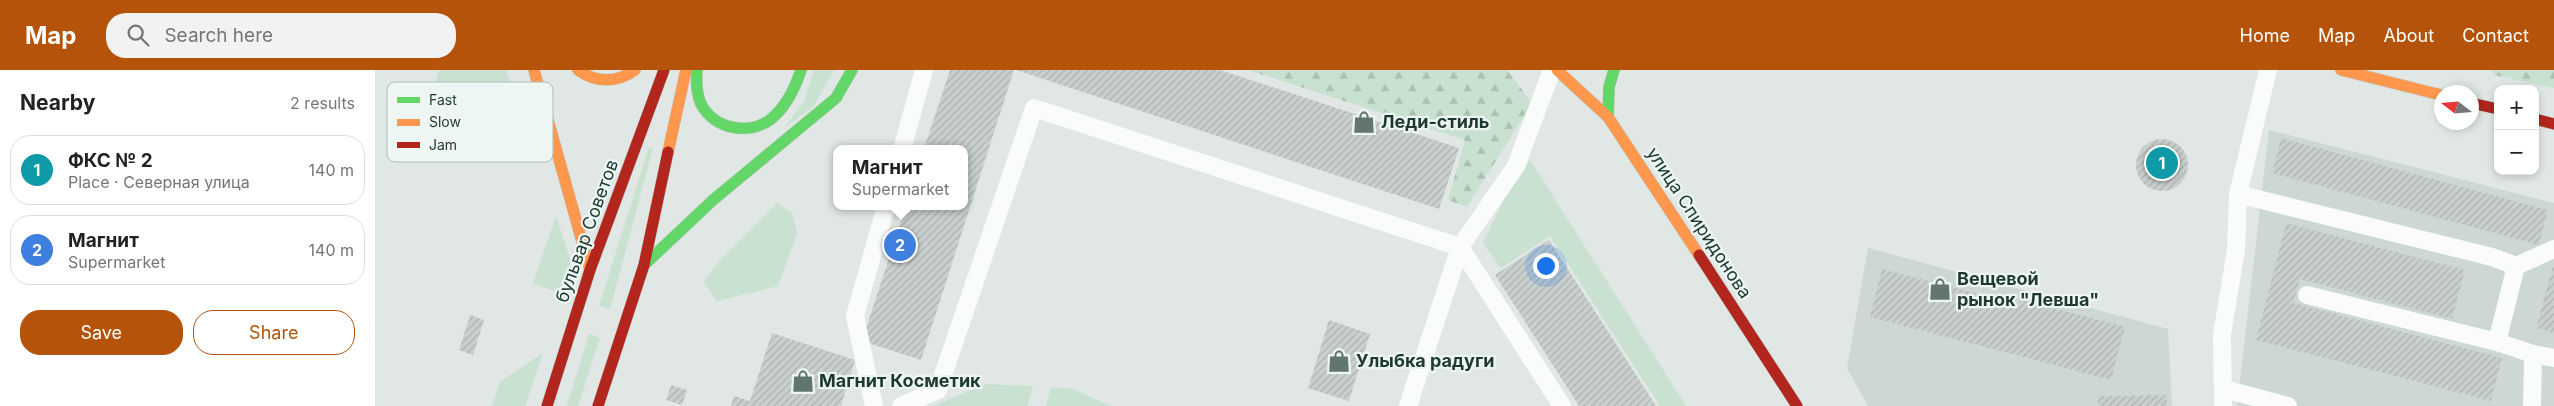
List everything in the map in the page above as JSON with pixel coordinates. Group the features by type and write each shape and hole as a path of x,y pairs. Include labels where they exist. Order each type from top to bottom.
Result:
{"street":[{"path":"579,70 584,76 600,80 618,80 635,70"},
{"name":"бульвар Советов","path":"547,406 590,270 664,70"},
{"path":"598,406 644,265 686,70"},
{"path":"697,70 697,92 703,108 716,120 742,129 771,120 796,86 801,70"},
{"path":"644,265 713,200 836,98 852,70"},
{"name":"улица Спиридонова","path":"1557,70 1608,117 1797,406"},
{"path":"1608,117 1609,87 1614,70"},
{"path":"2341,70 2434,93"},
{"path":"2479,105 2494,108"},
{"path":"2539,120 2554,124"},
{"path":"553,143 590,270"}],"lane":[{"path":"903,145 924,70"},
{"path":"1408,406 1460,247 1516,166 1552,70"},
{"path":"2268,70 2239,194 2236,250 2222,335 2223,397 2288,406"},
{"path":"901,406 938,390 1034,108 1460,247 1562,406"},
{"path":"2239,194 2492,256 2516,266 2554,249"},
{"path":"874,406 855,316 885,210"},
{"path":"2497,342 2516,266"},
{"path":"2307,295 2554,358"},
{"path":"2532,406 2533,354"}],"shaded area":[{"path":"2269,130 2554,203 2554,406 2237,406"},
{"name":"Вещевой рынок \"Левша\"","path":"1868,248 2168,329 2172,406 1868,406 1847,368"}],"green space":[{"path":"439,70 506,70 510,82 436,82"},
{"path":"814,70 834,70 813,107 784,128 804,102"},
{"path":"1248,70 1507,70 1532,103 1467,207 1448,200 1465,140"},
{"path":"2491,70 2554,70 2554,88 2494,75"},
{"path":"649,147 653,148 610,309 599,306"},
{"path":"1530,160 1686,406 1660,406 1550,236 1501,268 1483,243 1503,201"},
{"path":"777,203 792,213 797,233 778,286 717,301 704,282 719,261"},
{"path":"556,216 571,262 561,293 533,284"},
{"path":"589,334 600,338 578,406 567,406"},
{"path":"543,353 525,406 492,406 500,382"},
{"path":"986,384 1033,386 1027,406 933,406"},
{"path":"1051,387 1073,389 1111,406 1046,406"}],"building":[{"path":"950,70 1014,70 921,360 862,341 905,210 968,210 968,145 925,145"},
{"path":"1016,70 1220,70 1459,148 1439,209"},
{"path":"2281,138 2548,210 2539,245 2272,173"},
{"path":"2157,139 2167,139 2181,146 2188,160 2188,170 2181,184 2167,191 2157,191 2147,187 2140,180 2136,170 2136,160 2140,150 2147,143"},
{"path":"2286,223 2465,270 2452,319 2300,279 2293,303 2502,358 2491,401 2256,340"},
{"path":"1549,240 1656,406 1579,406 1495,275"},
{"path":"2554,266 2554,333 2536,328"},
{"path":"1882,269 2018,304 2020,299 2125,327 2111,380 1870,317"},
{"path":"470,315 484,320 473,355 459,350"},
{"name":"Улыбка радуги","path":"1329,320 1370,334 1349,401 1308,388"},
{"name":"Магнит Косметик","path":"772,333 855,360 841,406 731,406 734,396 750,401"},
{"path":"671,385 687,390 682,405 666,400"},
{"path":"2167,395 2167,406 2098,406 2098,396"}],"traffic: fast":[{"path":"697,70 698,96 707,113 723,124 743,128 753,127 771,119 789,97 801,70"},
{"path":"644,265 713,200 836,98 852,70"},
{"path":"1608,117 1609,87 1614,70"}],"traffic: slow":[{"path":"534,70 537,82"},
{"path":"578,70 592,77 607,80 621,77 635,70"},
{"path":"668,152 686,70"},
{"path":"1557,70 1608,117 1699,255"},
{"path":"2341,70 2434,93"},
{"path":"553,138 590,270"}],"traffic: jam":[{"path":"547,406 590,270 664,70"},
{"path":"2479,105 2494,108"},
{"path":"2539,120 2554,124"},
{"path":"598,406 644,265 668,152"},
{"path":"1699,255 1797,406"}],"place":[{"name":"Леди-стиль","path":"1364,122"},
{"name":"ФКС № 2","path":"2162,163"},
{"name":"Магнит","path":"900,245"},
{"name":"Вещевой рынок \"Левша\"","path":"1940,289"},
{"name":"Улыбка радуги","path":"1339,361"},
{"name":"Магнит Косметик","path":"803,381"}]}
